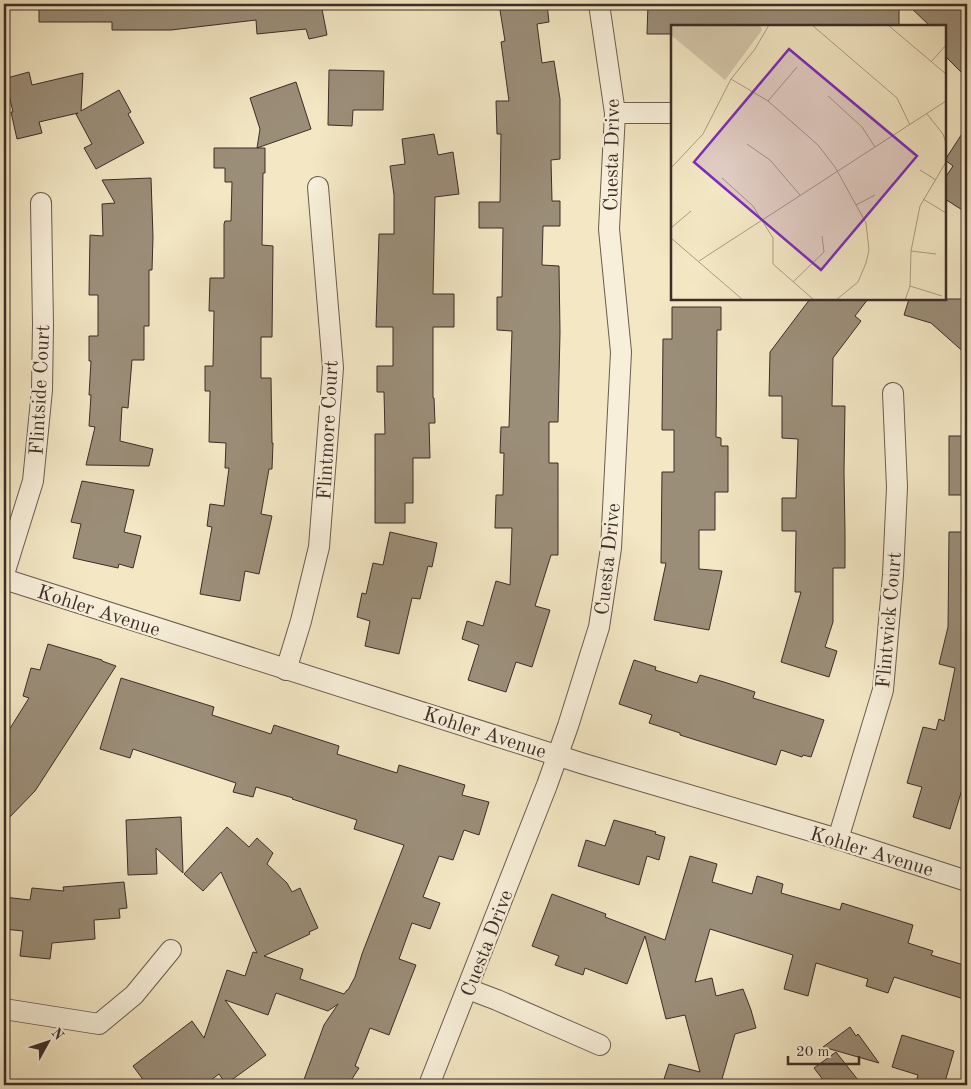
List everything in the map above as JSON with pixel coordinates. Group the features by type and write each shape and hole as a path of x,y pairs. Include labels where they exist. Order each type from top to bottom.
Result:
{"street":[{"name":"Cuesta Drive","path":"429,1085 468,990 558,756 599,627 610,548 622,352 609,229 615,113 599,4"},
{"path":"615,113 671,113"},
{"name":"Flintmore Court","path":"286,670 301,621 319,547 333,368 318,187"},
{"name":"Flintside Court","path":"4,574 33,481 34,472 42,390 41,203"},
{"name":"Flintwick Court","path":"838,839 883,690 893,575 897,487 893,393"},
{"name":"Kohler Avenue","path":"4,579 558,756 838,839 967,881"},
{"path":"4,1009 99,1024 134,995 171,950"},
{"path":"468,990 497,1000 600,1045"}],"building":[{"path":"39,4 321,4 327,35 309,39 306,29 257,34 256,20 171,30 112,30 112,22 39,22"},
{"path":"499,4 547,4 549,22 537,24 542,63 554,61 560,99 560,159 551,160 552,201 560,201 560,226 543,226 542,265 559,266 558,422 549,422 549,463 558,463 558,555 551,555 535,606 550,610 532,667 516,662 506,692 468,680 479,645 462,639 467,621 483,626 496,581 510,585 512,528 495,528 496,495 503,495 504,453 500,453 501,427 509,427 512,331 497,330 497,297 502,297 503,228 479,228 479,202 500,202 501,134 497,134 496,101 509,101 501,42 505,41"},
{"path":"648,4 899,4 899,25 671,25 671,34 647,34"},
{"path":"907,4 962,4 967,9 967,78 946,57 946,25 929,25"},
{"path":"329,70 384,71 383,110 353,110 352,126 328,125"},
{"path":"29,72 32,85 83,73 81,111 119,90 131,112 128,114 144,143 96,169 84,148 92,144 76,114 78,113 39,122 42,133 17,139 11,112 13,112 7,78"},
{"path":"296,82 311,129 257,148 260,129 250,98"},
{"path":"967,126 967,213 946,200 946,176 953,166 946,161"},
{"path":"434,134 438,155 453,152 459,194 435,197 433,294 454,294 454,327 433,327 435,423 429,423 430,458 413,458 413,503 405,503 405,523 375,523 375,434 385,434 384,392 377,392 377,366 393,366 393,327 376,327 379,234 394,234 394,195 390,166 405,164 402,139"},
{"path":"214,148 265,148 262,245 273,246 272,337 261,337 261,378 271,378 273,443 272,469 269,469 261,514 272,516 259,574 245,571 240,601 200,594 212,527 207,526 210,504 224,506 229,468 225,468 226,443 209,442 210,391 205,391 205,366 213,366 214,311 209,311 210,278 224,278 224,224 225,221 231,221 232,182 225,182 225,168 214,168"},
{"path":"151,178 153,237 152,270 149,270 149,326 144,326 144,360 132,360 128,408 122,407 120,441 153,449 149,466 86,465 95,427 89,426 91,361 89,361 89,336 98,336 98,295 89,295 90,235 103,236 102,204 115,203 102,180"},
{"path":"967,299 967,355 931,323 904,315 909,300"},
{"path":"809,300 867,300 855,316 861,321 833,358 832,406 845,406 845,568 833,568 833,622 825,647 837,651 829,677 781,662 801,592 795,592 796,531 782,531 782,498 796,498 798,439 782,438 782,396 769,396 770,352"},
{"path":"672,307 721,307 721,330 717,330 716,437 721,438 721,446 728,446 728,492 715,492 715,530 699,530 699,569 722,571 709,630 654,620 666,563 661,563 662,472 674,472 674,430 662,430 663,339 672,339"},
{"path":"949,436 967,436 967,495 949,495"},
{"path":"82,481 134,490 124,532 141,536 133,568 119,564 118,568 73,558 81,524 71,522"},
{"path":"390,532 437,543 432,567 428,566 420,599 412,598 399,654 365,646 370,621 357,617 362,593 366,594 373,563 383,565"},
{"path":"949,532 967,532 967,773 950,829 913,817 922,787 907,783 923,727 936,730 939,719 944,721 955,668 939,664 948,627"},
{"path":"48,644 116,666 35,791 4,823 4,738 29,698 23,696 31,668 40,670"},
{"path":"634,660 656,667 655,670 697,683 700,675 724,682 755,692 753,698 824,720 811,757 803,755 802,757 781,750 776,765 680,735 680,733 649,723 652,715 619,704"},
{"path":"121,678 214,707 212,715 271,734 274,725 339,746 337,754 397,773 399,765 465,785 462,795 489,802 479,835 464,830 453,860 439,856 423,897 440,903 430,929 412,923 399,959 416,965 389,1035 370,1028 355,1066 359,1068 348,1085 302,1085 324,1025 338,1004 328,1011 276,993 268,1015 225,1000 266,1055 226,1084 219,1074 207,1083 205,1080 197,1085 147,1085 133,1066 192,1021 204,1038 227,970 245,976 253,952 257,953 221,872 203,891 184,874 227,827 249,847 257,838 273,853 267,864 287,883 292,892 300,888 318,928 309,932 310,934 264,956 303,969 300,979 344,994 355,977 404,845 354,829 357,820 293,798 256,787 253,797 233,792 236,783 133,749 130,758 100,749"},
{"path":"181,817 183,873 156,848 157,874 128,875 126,820"},
{"path":"614,820 656,832 655,834 665,837 659,860 647,856 639,885 578,866 586,840 605,846"},
{"path":"690,856 717,864 712,882 752,894 757,876 783,884 781,893 840,910 842,903 913,925 908,943 933,951 931,955 967,966 967,1000 894,977 888,993 866,986 868,979 816,963 808,996 784,989 793,955 710,929 695,982 712,978 716,996 743,989 756,1028 735,1034 722,1079 725,1080 725,1085 662,1085 669,1064 700,1072 685,1015 666,1019 645,936 627,984 585,968 583,975 555,965 559,956 532,946 552,894 606,914 605,917 665,940"},
{"path":"124,882 127,908 119,909 120,918 94,920 95,939 52,943 50,959 20,956 23,931 4,929 4,897 30,900 32,888 64,891 63,887"},
{"path":"850,1027 856,1036 858,1034 879,1063 823,1047"},
{"path":"902,1035 954,1051 944,1085 915,1085 918,1075 892,1067"},
{"path":"836,1052 862,1085 827,1085 814,1068"}]}
